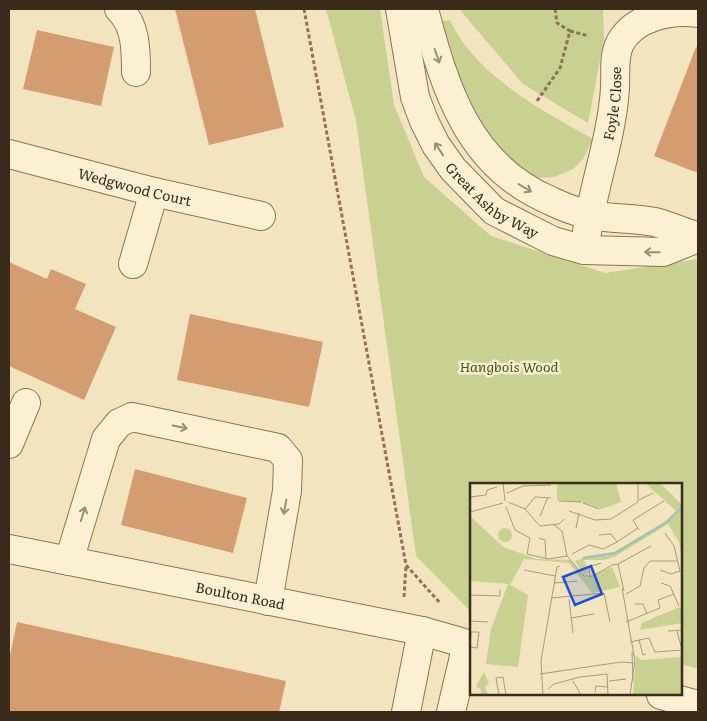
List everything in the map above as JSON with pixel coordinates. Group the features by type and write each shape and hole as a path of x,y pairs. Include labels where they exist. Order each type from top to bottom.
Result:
{"street":[{"path":"119,9 125,15 135,40 136,72"},
{"name":"Great Ashby Way","path":"400,9 415,97 436,144 453,169 494,211 553,241 584,250 663,252 698,237"},
{"name":"Great Ashby Way","path":"424,9 434,46 456,106 474,140 499,169 516,183 538,196 589,215 654,222 698,237"},
{"name":"Foyle Close","path":"584,250 589,215 614,109 615,62 620,43 628,32 642,22 677,12 698,13"},
{"name":"Wedgwood Court","path":"9,154 154,192 260,216"},
{"path":"134,264 154,192"},
{"path":"9,444 26,403"},
{"path":"69,560 106,440 119,423 132,417 278,448 288,460 287,491 268,601"},
{"name":"Boulton Road","path":"9,549 422,631 469,644"},
{"path":"406,712 422,631"},
{"path":"451,712 469,644"},
{"path":"664,696 698,705"}],"path":[{"path":"304,9 406,565 445,608"},
{"path":"537,101 560,68 570,31 557,23 555,9"}],"green space":[{"name":"Hangbois Wood","path":"326,9 380,9 394,105 424,177 491,236 605,273 698,259 698,669 682,664 682,483 470,483 470,611 416,556 356,121"},
{"path":"459,9 603,9 604,39 588,123 523,84"},
{"path":"450,20 461,40 493,75 552,116 593,139 583,159 573,169 554,177 537,178 520,175 481,139 434,23"}],"building":[{"path":"175,9 255,9 284,127 209,145"},
{"path":"37,30 114,47 101,106 23,89"},
{"path":"696,47 698,48 698,173 654,156"},
{"path":"9,262 47,279 51,269 86,284 75,309 116,327 84,400 9,366"},
{"path":"190,314 323,342 309,407 177,380"},
{"path":"135,469 247,498 233,553 121,525"},
{"path":"17,622 286,681 279,712 9,712 9,660"}]}
